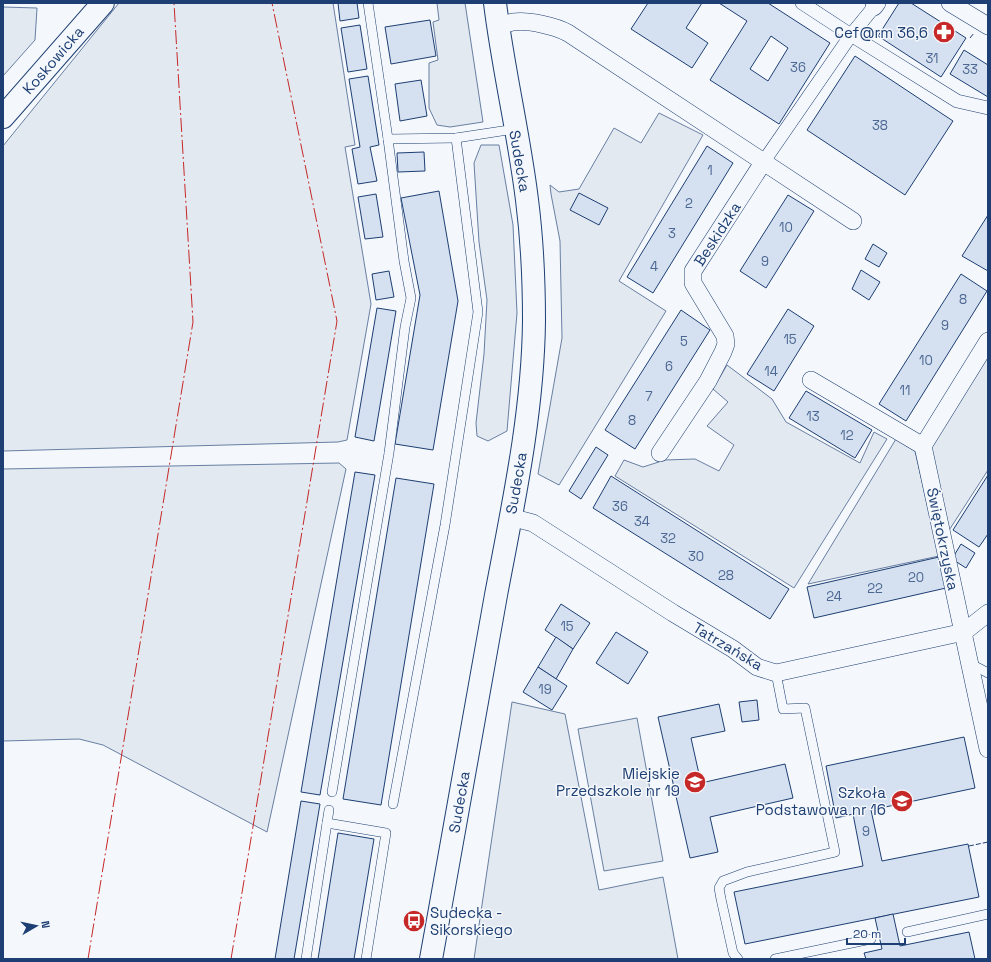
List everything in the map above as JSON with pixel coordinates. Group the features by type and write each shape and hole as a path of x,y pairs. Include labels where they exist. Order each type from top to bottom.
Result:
{"street":[{"name":"Koskowicka","path":"3,117 103,3"},
{"name":"Sudecka","path":"431,959 524,441 531,380 534,322 532,266 527,200 495,3"},
{"path":"802,3 957,101 988,108"},
{"path":"764,161 851,35 876,5"},
{"path":"956,5 988,26"},
{"path":"498,26 513,22 522,22 558,27 764,161 853,221"},
{"name":"Beskidzka","path":"660,453 708,381 726,344 725,336 698,294 693,283 693,271 764,161"},
{"path":"811,380 923,446 988,341"},
{"name":"Świętokrzyska","path":"923,446 971,664 988,749"},
{"name":"Tatrzańska","path":"510,517 533,523 733,649 757,667 776,673 964,632 988,613"}],"lane":[{"path":"332,792 389,454 405,327 411,298 404,261 368,3"},
{"path":"388,139 456,138 515,129"},
{"path":"393,804 445,525 478,312 456,138"},
{"path":"971,664 988,673"},
{"path":"738,959 733,953 720,899 719,888 723,881 747,872 835,852 805,708 783,709 776,673"},
{"path":"306,959 329,810"},
{"path":"327,823 386,833 366,959"},
{"path":"907,932 988,914"},
{"path":"775,959 871,939"}],"shaded area":[{"path":"119,3 333,3 355,145 345,147 371,304 347,440 338,442 3,451 3,146"},
{"path":"437,3 465,3 483,122 450,127 437,125 429,108 429,63 438,60 433,22 439,20"},
{"path":"3,7 37,8 35,40 3,76"},
{"path":"659,113 703,135 619,281 666,311 559,485 538,474 562,338 560,241 550,185 559,192 579,189 614,128 641,143"},
{"path":"481,145 499,145 513,225 517,313 507,431 488,441 477,436 476,423 484,354 487,300 479,242 474,163"},
{"path":"988,350 988,470 946,535 928,445"},
{"path":"727,365 772,399 786,422 860,463 874,432 887,439 794,588 615,476 624,460 643,467 665,460 695,459 719,471 734,445 707,426 728,402 713,389"},
{"path":"896,439 915,451 939,556 808,584"},
{"path":"339,463 346,469 267,832 103,745 79,739 3,741 3,469"},
{"path":"512,702 565,714 599,890 663,877 678,959 474,959"},
{"path":"637,718 663,861 604,871 578,729"}],"building":[{"path":"338,3 357,3 359,18 340,21"},
{"path":"648,3 702,3 686,28 708,43 692,68 631,29"},
{"path":"719,3 768,3 830,43 779,124 710,80 747,21","holes":["771,36 788,48 768,81 750,69"]},
{"path":"899,3 911,3 966,38 941,77 878,36"},
{"path":"430,20 436,56 391,64 385,27"},
{"path":"360,25 367,69 348,72 341,28"},
{"path":"964,50 988,65 988,97 950,74"},
{"path":"855,56 953,121 905,195 807,130"},
{"path":"368,76 379,145 370,147 377,181 358,184 352,149 360,147 349,79"},
{"path":"421,80 427,116 400,121 395,84"},
{"path":"707,146 733,163 653,293 627,277"},
{"path":"424,152 425,171 398,172 397,153"},
{"path":"439,191 458,301 433,450 395,444 420,295 401,198"},
{"path":"579,193 608,208 599,225 570,210"},
{"path":"376,194 383,237 365,239 358,197"},
{"path":"788,195 814,211 766,288 740,271"},
{"path":"988,215 988,271 962,256"},
{"path":"873,244 887,253 879,267 865,259"},
{"path":"861,270 880,282 869,300 852,289"},
{"path":"389,271 394,297 376,300 372,274"},
{"path":"961,274 987,291 906,421 879,404"},
{"path":"377,308 396,311 374,441 355,437"},
{"path":"788,309 814,326 774,391 747,374"},
{"path":"681,310 710,330 635,449 605,430"},
{"path":"806,391 872,430 855,458 789,418"},
{"path":"596,447 608,455 581,499 569,491"},
{"path":"355,472 375,475 320,795 301,792"},
{"path":"988,475 988,534 979,547 953,530"},
{"path":"611,476 789,589 770,619 593,508"},
{"path":"396,478 434,484 381,805 343,799"},
{"path":"961,544 975,553 966,568 952,559"},
{"path":"939,557 946,588 814,618 807,587"},
{"path":"561,604 590,623 573,649 545,630"},
{"path":"616,632 648,652 628,684 596,663"},
{"path":"556,637 573,649 556,679 538,667"},
{"path":"538,667 567,686 552,710 523,692"},
{"path":"757,700 759,720 742,722 739,702"},
{"path":"719,704 725,731 691,738 701,783 785,764 793,798 710,817 718,852 690,858 658,717"},
{"path":"964,737 975,788 871,810 882,861 968,844 979,897 745,944 734,892 863,866 853,814 836,818 826,766"},
{"path":"301,801 320,804 294,959 275,959"},
{"path":"338,833 374,839 354,959 318,959"},
{"path":"893,914 900,946 969,932 975,959 866,959 864,953 882,949 875,918"}],"fence":[{"path":"970,38 974,33"},
{"path":"969,846 988,842"}],"power":[{"path":"88,959 193,322 174,3"},
{"path":"231,959 337,321 272,3"}],"place":[{"name":"Cef@rm 36,6","path":"944,32"},
{"name":"Miejskie Przedszkole nr 19","path":"695,782"},
{"name":"Szkoła Podstawowa nr 16","path":"902,801"},
{"name":"Sudecka - Sikorskiego","path":"414,921"}]}
